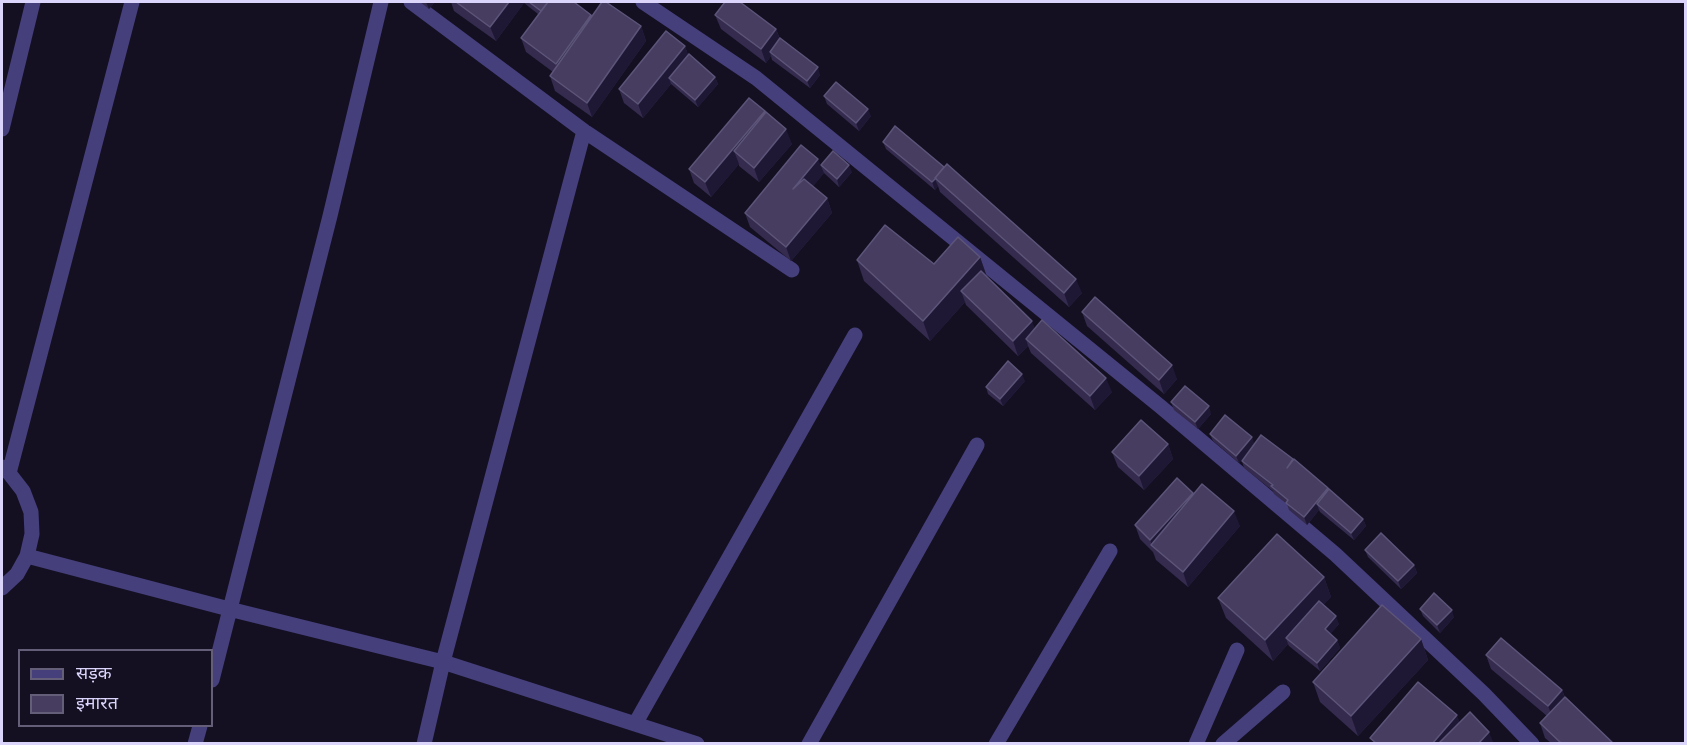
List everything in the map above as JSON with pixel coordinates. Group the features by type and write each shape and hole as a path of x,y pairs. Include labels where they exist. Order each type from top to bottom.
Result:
{"street":[{"path":"2,129 33,2"},
{"path":"2,588 17,574 27,556 32,534 31,512 23,491 5,470 132,2"},
{"path":"213,676 330,216 381,2"},
{"path":"411,2 584,131 792,270"},
{"path":"644,2 756,78 1161,407 1335,554 1484,694 1532,744"},
{"path":"424,744 443,662 584,131"},
{"path":"635,724 855,335"},
{"path":"809,744 977,445"},
{"path":"996,744 1110,551"},
{"path":"27,556 443,662 697,744"},
{"path":"1196,744 1237,650"},
{"path":"1223,744 1282,692"},
{"path":"195,744 200,727"}],"building":[{"path":"456,2 509,2 490,27"},
{"path":"529,2 548,2 541,11"},
{"path":"548,2 574,2 591,15 556,64 521,38"},
{"path":"602,2 606,2 641,26 587,103 550,76"},
{"path":"725,2 740,2 776,29 761,49 715,15"},
{"path":"666,31 685,46 638,104 619,89"},
{"path":"780,38 818,67 807,81 770,52"},
{"path":"689,54 715,77 695,100 669,78"},
{"path":"836,82 868,109 856,123 824,96"},
{"path":"749,98 765,111 705,182 689,169"},
{"path":"766,112 786,129 754,168 734,151"},
{"path":"895,126 944,167 932,182 883,142"},
{"path":"801,145 818,159 793,189 804,179 827,198 786,247 745,213"},
{"path":"833,151 849,165 837,179 821,165"},
{"path":"947,164 1076,279 1064,293 935,178"},
{"path":"885,225 934,264 958,237 980,257 923,321 857,260"},
{"path":"981,271 1032,321 1013,341 961,291"},
{"path":"1095,297 1172,365 1159,380 1082,312"},
{"path":"1042,320 1106,378 1090,396 1026,339"},
{"path":"1008,361 1022,374 1000,399 986,387"},
{"path":"1185,386 1209,406 1195,422 1171,402"},
{"path":"1225,415 1252,437 1236,456 1210,434"},
{"path":"1141,420 1168,444 1139,476 1112,452"},
{"path":"1261,435 1293,459 1287,468 1294,459 1328,488 1304,517 1286,503 1288,500 1271,486 1273,485 1242,461"},
{"path":"1177,478 1193,493 1150,540 1135,525"},
{"path":"1202,484 1234,511 1183,572 1151,545"},
{"path":"1329,489 1363,519 1351,533 1317,504"},
{"path":"1381,533 1414,565 1398,581 1365,550"},
{"path":"1277,534 1324,577 1265,640 1218,598"},
{"path":"1434,593 1452,610 1437,625 1420,609"},
{"path":"1319,601 1336,616 1325,629 1337,640 1317,663 1286,638"},
{"path":"1382,605 1421,639 1351,716 1313,682"},
{"path":"1501,638 1562,690 1548,706 1486,655"},
{"path":"1418,682 1457,715 1432,744 1377,744 1370,738"},
{"path":"1565,697 1614,744 1562,744 1540,723"},
{"path":"1470,712 1489,732 1478,744 1438,744"}]}
